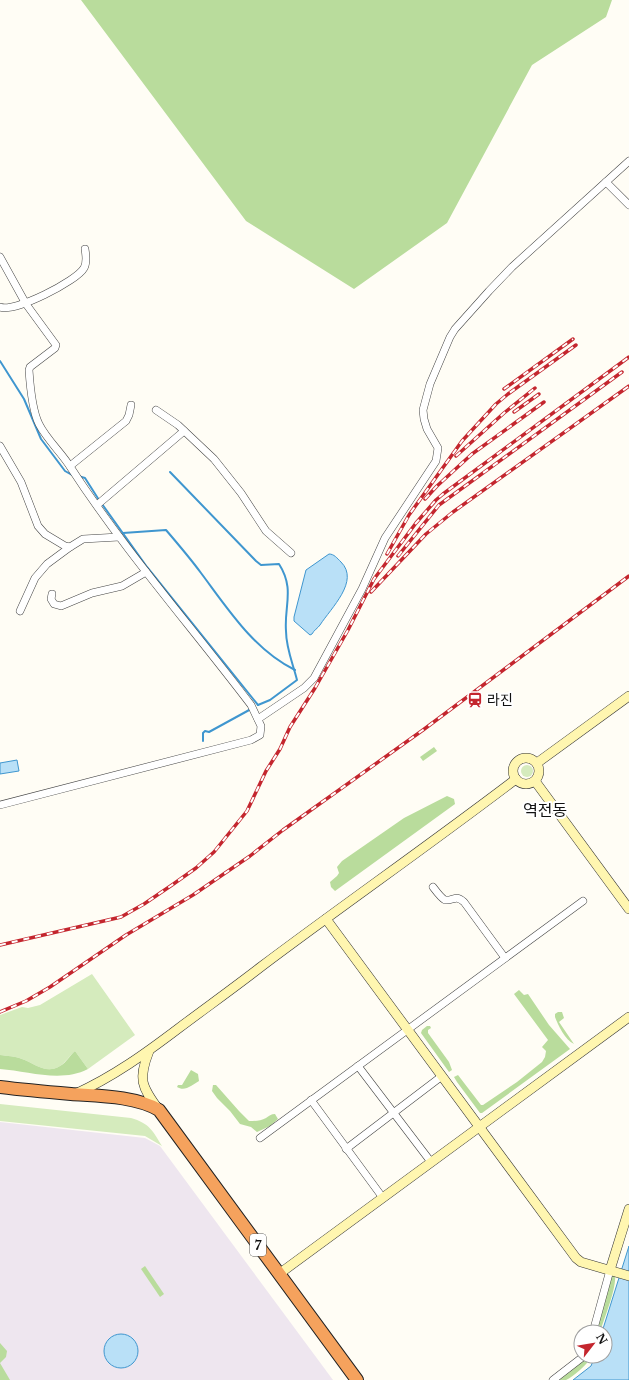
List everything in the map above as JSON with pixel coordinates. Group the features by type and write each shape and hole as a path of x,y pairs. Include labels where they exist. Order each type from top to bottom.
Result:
{"highway":[{"path":"0,1087 91,1095 149,1104 159,1110"},
{"name":"7","path":"159,1110 357,1380"}],"street":[{"path":"258,719 292,697 314,678 362,589 386,538 436,461 438,448 427,429 423,410 430,384 450,337 455,329 478,302 512,267 629,161"},
{"path":"606,182 629,205"},
{"path":"0,307 5,309 26,304 64,284 79,274 85,266 85,249"},
{"path":"0,257 26,304 56,345 55,348 30,367 29,370 35,414 44,433 74,472 119,537 251,706 261,726 260,735 251,740 0,804"},
{"path":"74,472 126,421 129,416 130,405"},
{"path":"156,410 184,431 218,464 241,493 266,531 290,553"},
{"path":"97,505 184,431"},
{"path":"0,446 21,482 38,526 45,534 70,547"},
{"path":"20,612 35,578 47,564 84,538 119,537"},
{"path":"52,594 51,599 54,604 61,606 92,593 122,586 146,572"},
{"path":"537,762 629,696"},
{"path":"528,757 537,762 540,772 535,782 525,784 518,782 513,769 518,760 528,757"},
{"path":"73,1094 89,1088 149,1051 516,779"},
{"path":"535,782 629,909"},
{"path":"433,887 446,900 460,898 505,958"},
{"path":"260,1138 583,901"},
{"path":"326,919 576,1258 581,1262 629,1276"},
{"path":"279,1274 629,1017"},
{"path":"149,1051 143,1067 143,1082 148,1095 159,1110"},
{"path":"358,1066 431,1162"},
{"path":"346,1149 442,1076"},
{"path":"311,1100 383,1198"},
{"path":"596,1324 614,1271 629,1209"},
{"path":"553,1380 574,1364"}],"shaded area":[{"path":"0,1122 145,1138 160,1146 333,1380 0,1380"}],"green space":[{"path":"81,0 612,0 606,17 532,65 447,223 354,289 246,221"},
{"path":"434,747 437,751 423,761 420,757"},
{"path":"525,765 529,765 533,771 529,777 525,777 521,773 521,769"},
{"path":"447,796 454,799 455,804 335,891 331,887 330,882 339,873 337,867 342,861 404,818"},
{"path":"92,974 135,1035 88,1069 75,1051 60,1066 50,1069 45,1069 19,1058 0,1055 0,1015 22,1007 28,1008 40,1005"},
{"path":"519,990 524,995 528,994 549,1025 570,1049 480,1113 454,1077 458,1075 481,1105 483,1105 517,1082 542,1062 545,1057 546,1051 542,1047 548,1040 514,994"},
{"path":"562,1012 564,1018 559,1022 574,1044 565,1036 558,1024 555,1014"},
{"path":"427,1026 430,1026 431,1028 428,1030 428,1033 449,1062 452,1070 449,1072 421,1033"},
{"path":"75,1051 88,1069 78,1073 56,1076 0,1069 0,1055 19,1058 45,1069 50,1069 62,1064"},
{"path":"191,1070 198,1074 199,1081 183,1089 177,1087 178,1085 182,1085"},
{"path":"213,1085 216,1085 249,1121 262,1120 274,1114 278,1119 270,1126 257,1132 251,1127 240,1124 212,1091"},
{"path":"0,1104 131,1118 142,1122 150,1128 162,1146 145,1136 0,1121"},
{"path":"145,1266 164,1294 160,1297 141,1269"},
{"path":"615,1275 610,1303 603,1324 598,1324 611,1278"},
{"path":"0,1343 7,1351 6,1357 0,1363"},
{"path":"0,1363 10,1380 0,1380"},
{"path":"578,1364 586,1364 577,1373 566,1380 557,1380"}],"water":[{"path":"329,554 337,558 346,569 346,586 336,603 319,626 310,635 294,621 294,617 306,570"},
{"path":"17,760 19,771 0,774 0,763"},
{"path":"629,1246 629,1380 573,1380 592,1364 613,1364 613,1324 605,1324"},
{"path":"121,1334 127,1335 133,1339 137,1345 137,1357 133,1363 127,1367 121,1368 115,1367 109,1363 105,1357 104,1351 105,1345 109,1339 115,1335"}],"waterway":[{"path":"0,361 24,399 41,439 65,471 72,475"},
{"path":"170,472 256,561 261,565 279,564 284,573 288,590 286,637 288,650 297,680 270,700 258,705"},
{"path":"78,476 85,478 99,500"},
{"path":"102,504 147,567 258,705"},
{"path":"123,533 166,530 254,640 280,662 295,670"},
{"path":"203,741 203,733 205,731 209,732 251,709"}],"railway":[{"path":"504,389 573,339"},
{"path":"387,554 409,515 462,441 496,404 576,345"},
{"path":"0,945 121,917 144,904 172,885 196,868 214,852 247,811 266,771 280,749 290,727 315,688 348,630 374,579 416,523 443,494 629,357"},
{"path":"398,556 439,505 622,372"},
{"path":"371,592 426,534 453,512 629,386"},
{"path":"456,456 504,413 535,388"},
{"path":"514,412 539,394"},
{"path":"425,499 472,454 544,402"},
{"path":"0,1012 26,1001 50,987 126,935 193,895 250,856 283,830 423,730 629,576"}],"place":[{"name":"라진","path":"475,700"}],"district":[{"name":"역전동","path":"545,810"}]}
